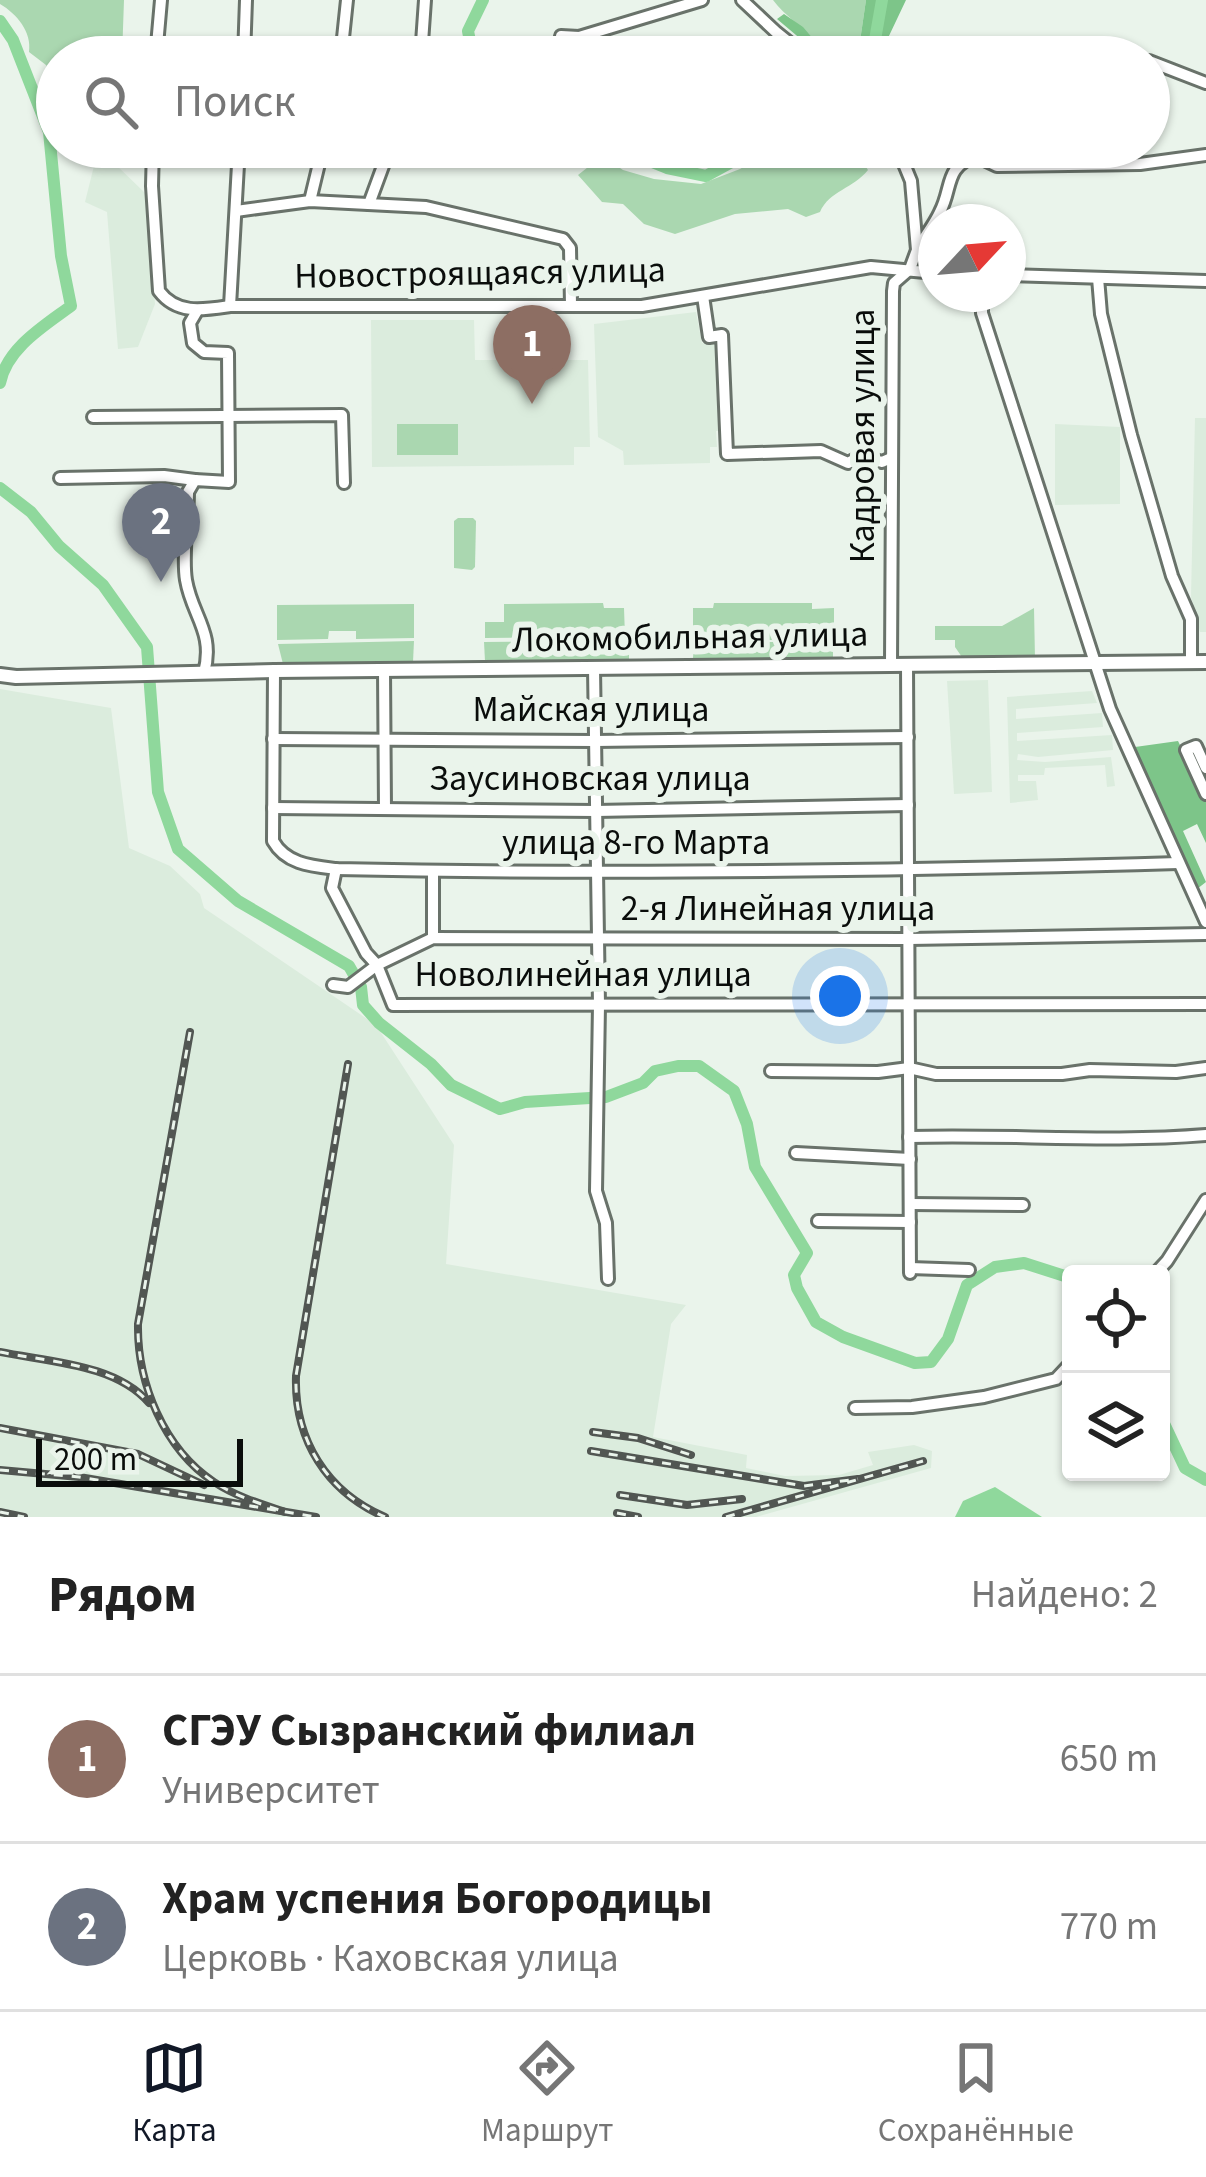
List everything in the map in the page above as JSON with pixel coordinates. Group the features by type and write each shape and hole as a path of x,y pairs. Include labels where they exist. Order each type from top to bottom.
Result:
{"main road":[{"name":"Локомобильная улица","path":"0,675 1198,662"}],"street":[{"path":"158,36 161,0"},
{"path":"245,36 246,0"},
{"path":"343,36 347,0"},
{"path":"422,36 425,0"},
{"path":"582,36 702,0"},
{"path":"742,0 783,36"},
{"path":"1170,69 1206,83"},
{"path":"1170,160 1206,155"},
{"name":"Новостроящаяся улица","path":"152,168 159,291 168,303 196,311 230,307 642,306 871,267 918,270"},
{"path":"230,307 238,168"},
{"path":"310,200 318,168"},
{"path":"369,204 382,168"},
{"name":"Кадровая улица","path":"891,664 893,291 916,250 911,181 906,168"},
{"path":"916,250 943,208 956,168"},
{"path":"236,212 310,200 426,208 562,238 570,248 571,305"},
{"path":"1026,276 1206,280"},
{"path":"1098,278 1101,314 1144,480 1172,576 1191,620 1198,662"},
{"path":"703,296 709,338 722,335 727,454 821,451 848,463 861,456 882,462 891,458"},
{"path":"60,478 164,476 229,482 228,353 204,352 193,343 190,323 196,311"},
{"path":"982,312 1110,709 1206,922"},
{"path":"93,417 343,415 344,483"},
{"path":"195,480 188,492 186,580 208,649 204,673"},
{"path":"908,664 910,1270 969,1270"},
{"path":"594,668 599,1005 596,1191 606,1223 608,1279"},
{"path":"384,670 385,809"},
{"name":"улица 8-го Марта","path":"274,671 273,841 281,854 308,866 596,873 1178,863"},
{"name":"Майская улица","path":"273,739 908,737"},
{"path":"1202,768 1206,794"},
{"name":"Заусиновская улица","path":"273,808 596,811 908,805"},
{"path":"336,869 332,888 377,965"},
{"path":"433,871 433,938"},
{"name":"2-я Линейная улица","path":"333,985 348,987 377,965 433,938 1206,934"},
{"name":"Новолинейная улица","path":"377,965 393,1005 1206,1004"},
{"path":"772,1071 909,1068 936,1074 1062,1074 1206,1068"},
{"path":"910,1137 1163,1139 1206,1135"},
{"path":"796,1153 910,1159"},
{"path":"1163,1265 1206,1200"},
{"path":"910,1204 1023,1205"},
{"path":"818,1221 910,1222"},
{"path":"855,1408 984,1397 1056,1378 1062,1372"}],"shaded area":[{"path":"0,0 124,0 123,36 36,36 36,57 29,52 22,24"},
{"path":"773,0 866,0 861,36 810,36"},
{"path":"866,0 906,0 889,36 861,36"},
{"path":"784,14 811,36 797,36 777,19"},
{"path":"94,168 119,168 146,194 155,304 138,347 118,349 107,212 85,202"},
{"path":"587,168 620,168 654,179 701,184 740,169 868,170 829,199 820,212 806,217 788,209 735,214 675,234 644,224 623,204 602,202 578,175"},
{"path":"696,312 702,343 720,341 723,431 716,431 717,447 710,447 710,463 624,465 623,451 598,437 594,324"},
{"path":"371,320 474,320 475,360 588,360 590,447 574,447 574,465 372,467"},
{"path":"1195,418 1206,418 1206,632 1200,632 1191,597"},
{"path":"397,424 458,424 458,455 397,455"},
{"path":"1055,424 1120,427 1120,504 1055,505"},
{"path":"454,521 476,521 472,570 454,568"},
{"path":"603,603 604,608 624,608 625,637 485,638 485,622 504,622 504,604"},
{"path":"714,603 812,603 812,609 834,608 834,640 693,640 693,608 713,608"},
{"path":"414,604 414,638 356,639 356,631 329,631 328,639 277,640 277,605"},
{"path":"1034,608 1035,659 964,660 955,640 935,640 935,626 1002,626"},
{"path":"414,641 413,662 283,664 278,644"},
{"path":"629,641 629,661 485,661 484,642"},
{"path":"827,642 833,645 833,658 697,661 694,645"},
{"path":"988,680 992,792 954,794 947,681"},
{"path":"0,689 111,708 129,848 170,866 200,894 204,908 376,1025 454,1145 446,1264 686,1305 671,1324 653,1437 747,1455 746,1468 785,1476 839,1475 873,1465 868,1452 914,1445 932,1451 931,1468 756,1517 0,1517"},
{"path":"1092,691 1097,703 1016,709 1016,719 1102,713 1103,727 1017,733 1017,741 1112,735 1113,750 1038,757 1018,754 1017,760 1111,757 1115,786 1107,787 1105,765 1045,768 1044,775 1018,775 1018,781 1036,781 1038,800 1010,803 1007,697"},
{"path":"1178,741 1206,800 1206,843 1197,824 1183,831 1206,882 1197,889 1135,747"},
{"path":"995,1487 1042,1517 955,1517 963,1501"}],"waterway":[{"path":"469,36 483,0"},
{"path":"876,36 882,0"},
{"path":"0,21 13,40 36,99"},
{"path":"0,383 18,349 71,306 52,168"},
{"path":"667,168 706,176 721,168"},
{"path":"0,488 31,512 59,546 103,585 147,647 158,792 178,849 238,901 349,966 361,987 363,1005 451,1085 500,1109 525,1102 606,1097 643,1083 655,1071 699,1066 734,1091 747,1124 755,1167 807,1253 794,1275 816,1322 915,1363 931,1362 948,1339 967,1285 995,1267 1024,1263 1062,1275"},
{"path":"1170,1436 1185,1468 1206,1480"}],"railway":[{"path":"190,1032 138,1324 142,1369 157,1413 196,1468 231,1491 285,1512"},
{"path":"348,1064 296,1376 297,1399 318,1461 346,1493 385,1517"},
{"path":"0,1352 100,1372 149,1403"},
{"path":"0,1428 138,1454 204,1485"},
{"path":"593,1432 638,1438 691,1455"},
{"path":"591,1451 804,1486 858,1479"},
{"path":"726,1517 923,1461"},
{"path":"0,1470 79,1477 316,1517"},
{"path":"620,1495 687,1505 742,1499"},
{"path":"0,1512 24,1517"},
{"path":"617,1513 638,1517"}],"place":[{"name":"СГЭУ Сызранский филиал","path":"532,404"},
{"name":"Храм успения Богородицы","path":"161,582"}]}
